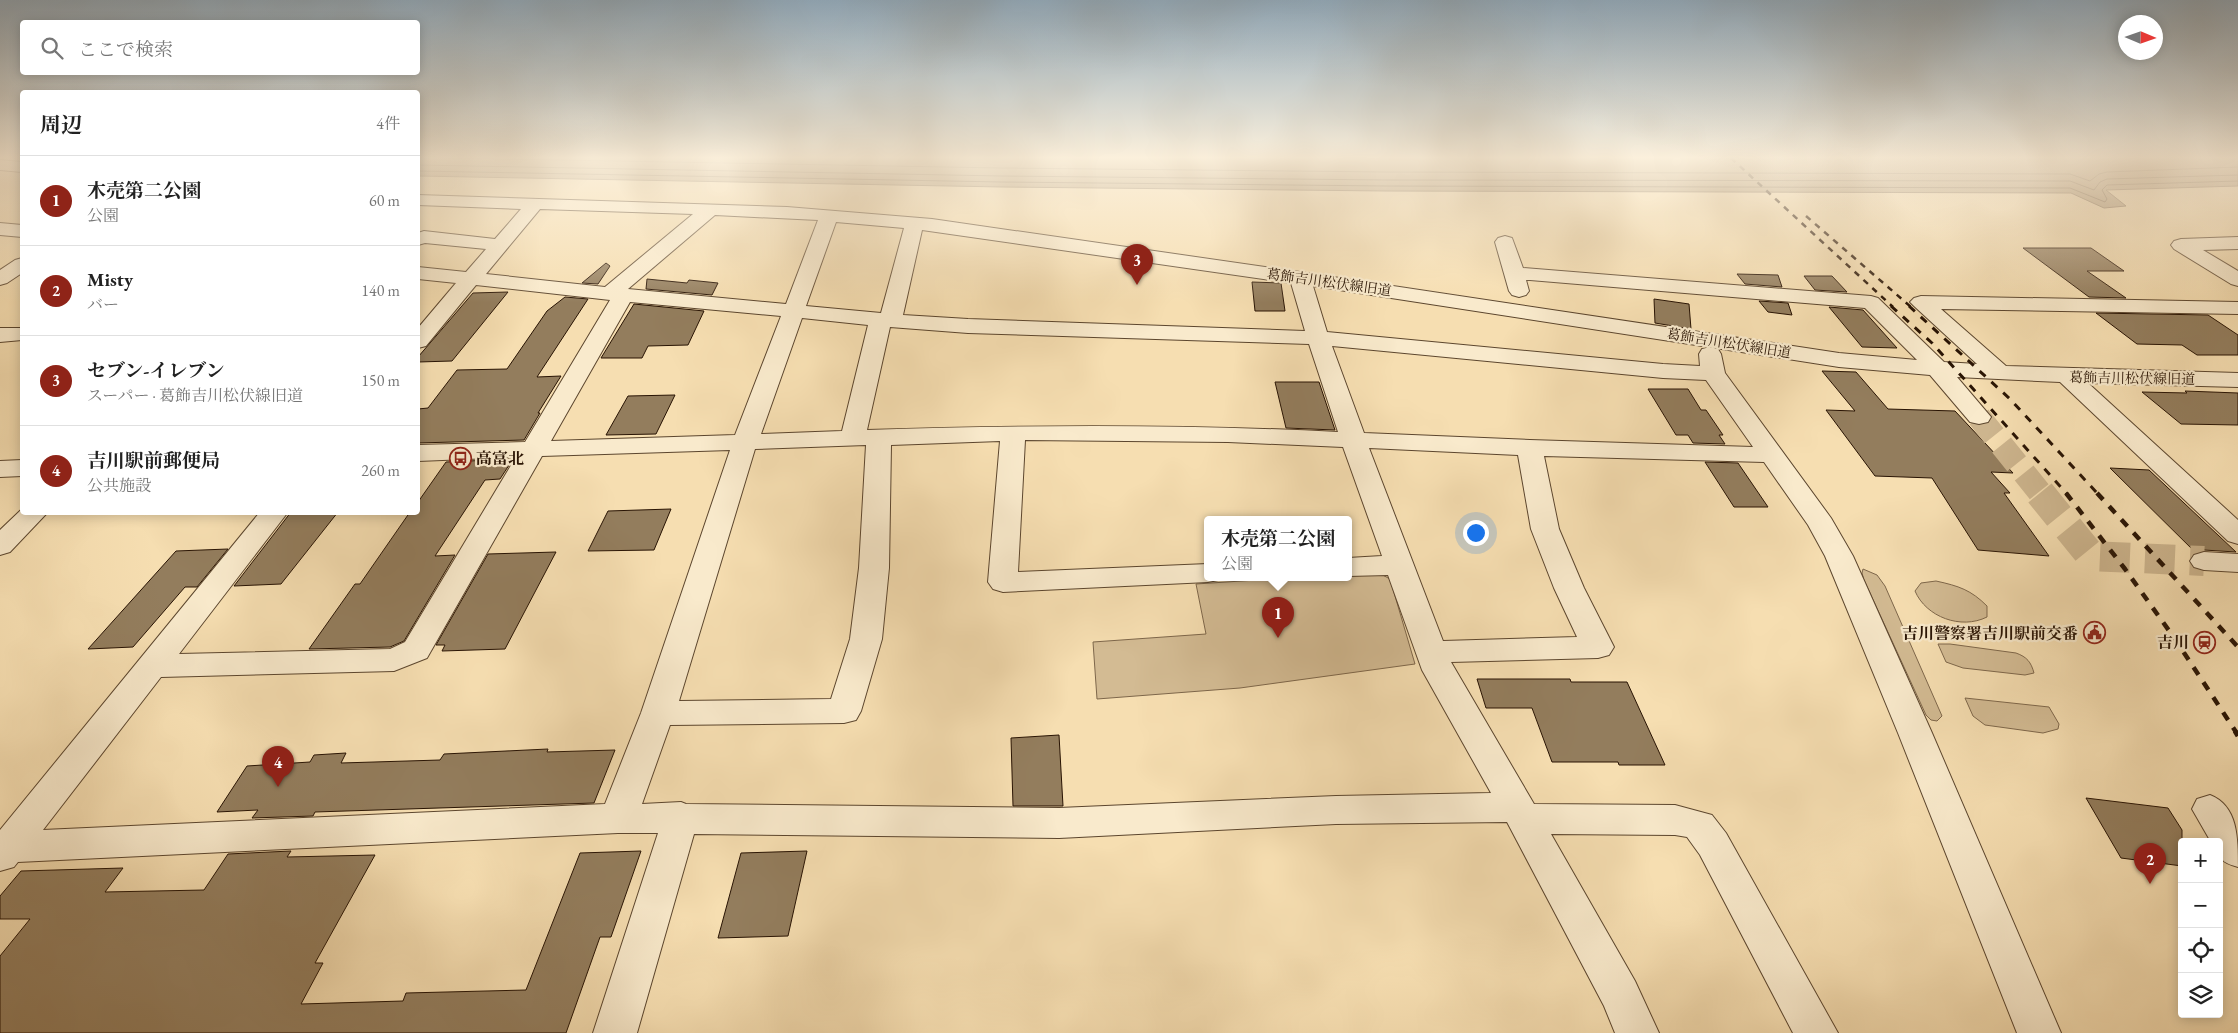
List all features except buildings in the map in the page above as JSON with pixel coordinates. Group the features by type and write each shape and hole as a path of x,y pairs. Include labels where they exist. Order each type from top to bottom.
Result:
{"street":[{"path":"420,339 534,206"},
{"name":"葛飾吉川松伏線旧道","path":"613,206 711,209 829,216 917,224 1300,278 1838,360 2001,373 2238,380"},
{"path":"151,666 394,660 416,650 534,450 616,295 711,209"},
{"path":"618,818 658,713 745,442 829,216"},
{"path":"658,713 844,711 866,639 874,568 866,438 879,325 892,315 912,230 917,224"},
{"path":"0,229 20,230"},
{"path":"420,238 424,237 501,245"},
{"path":"1505,242 1524,312"},
{"path":"2238,243 2181,245 2238,280"},
{"path":"0,279 20,265"},
{"path":"420,273 616,295 886,320 968,326 1318,338 1663,371 1713,373"},
{"path":"1514,274 1871,302 1937,369 1979,417"},
{"path":"1300,278 1318,338 1354,441 1438,670 1520,813 1620,995 1636,1033"},
{"path":"2001,373 1921,302 2238,308"},
{"path":"0,334 20,334"},
{"path":"1708,340 1713,373 1822,524 1839,556 1915,733 2039,1033"},
{"path":"2067,376 2238,535"},
{"path":"420,453 1013,433 1228,434 1530,448 1773,455"},
{"path":"1013,433 1003,582 1204,573"},
{"path":"1431,652 1598,648 1569,588 1545,529 1530,448"},
{"path":"0,469 20,468"},
{"path":"0,546 32,515"},
{"path":"4,852 273,515"},
{"path":"2204,561 2238,563"},
{"path":"1352,567 1399,565"},
{"path":"2210,808 2238,852"},
{"path":"4,852 618,818 681,817 1059,823 1336,810 1520,813 1675,820 1699,825 1713,844 1816,1033"},
{"path":"615,1033 681,817"}],"shaded area":[{"path":"1863,569 1877,575 1885,586 1942,716 1937,721 1931,720 1926,715 1864,580"},
{"path":"1377,572 1390,579 1415,664 1240,688 1097,699 1093,642 1206,634 1196,584 1241,581 1352,581 1352,574"},
{"path":"1936,581 1958,587 1976,596 1987,606 1987,617 1977,621 1956,621 1945,619 1927,608 1915,591 1921,583"},
{"path":"1938,644 2016,653 2028,660 2034,673 2025,675 1963,668 1946,662"},
{"path":"1965,698 2049,707 2059,724 2058,729 2043,733 1985,725 1973,716"}],"water":[{"path":"2100,206 2124,206 2104,208"}],"tunnel":[{"path":"1979,417 2041,494"},
{"path":"2040,493 2091,556 2204,561"}],"railway":[{"path":"1783,206 1893,307"},
{"path":"1806,216 1911,307"},
{"path":"1891,306 1932,343 2067,494"},
{"path":"1909,306 2010,399 2098,494"},
{"path":"2066,493 2125,569 2175,639 2236,732"},
{"path":"2097,493 2238,647"},
{"path":"2235,731 2238,736"}],"place":[{"name":"セブン-イレブン","path":"1137,285"},
{"name":"高富北","path":"460,458"},
{"name":"吉川警察署吉川駅前交番","path":"2094,633"},
{"name":"木売第二公園","path":"1278,638"},
{"name":"吉川","path":"2205,642"},
{"name":"吉川駅前郵便局","path":"278,787"},
{"name":"Misty","path":"2150,884"}]}
